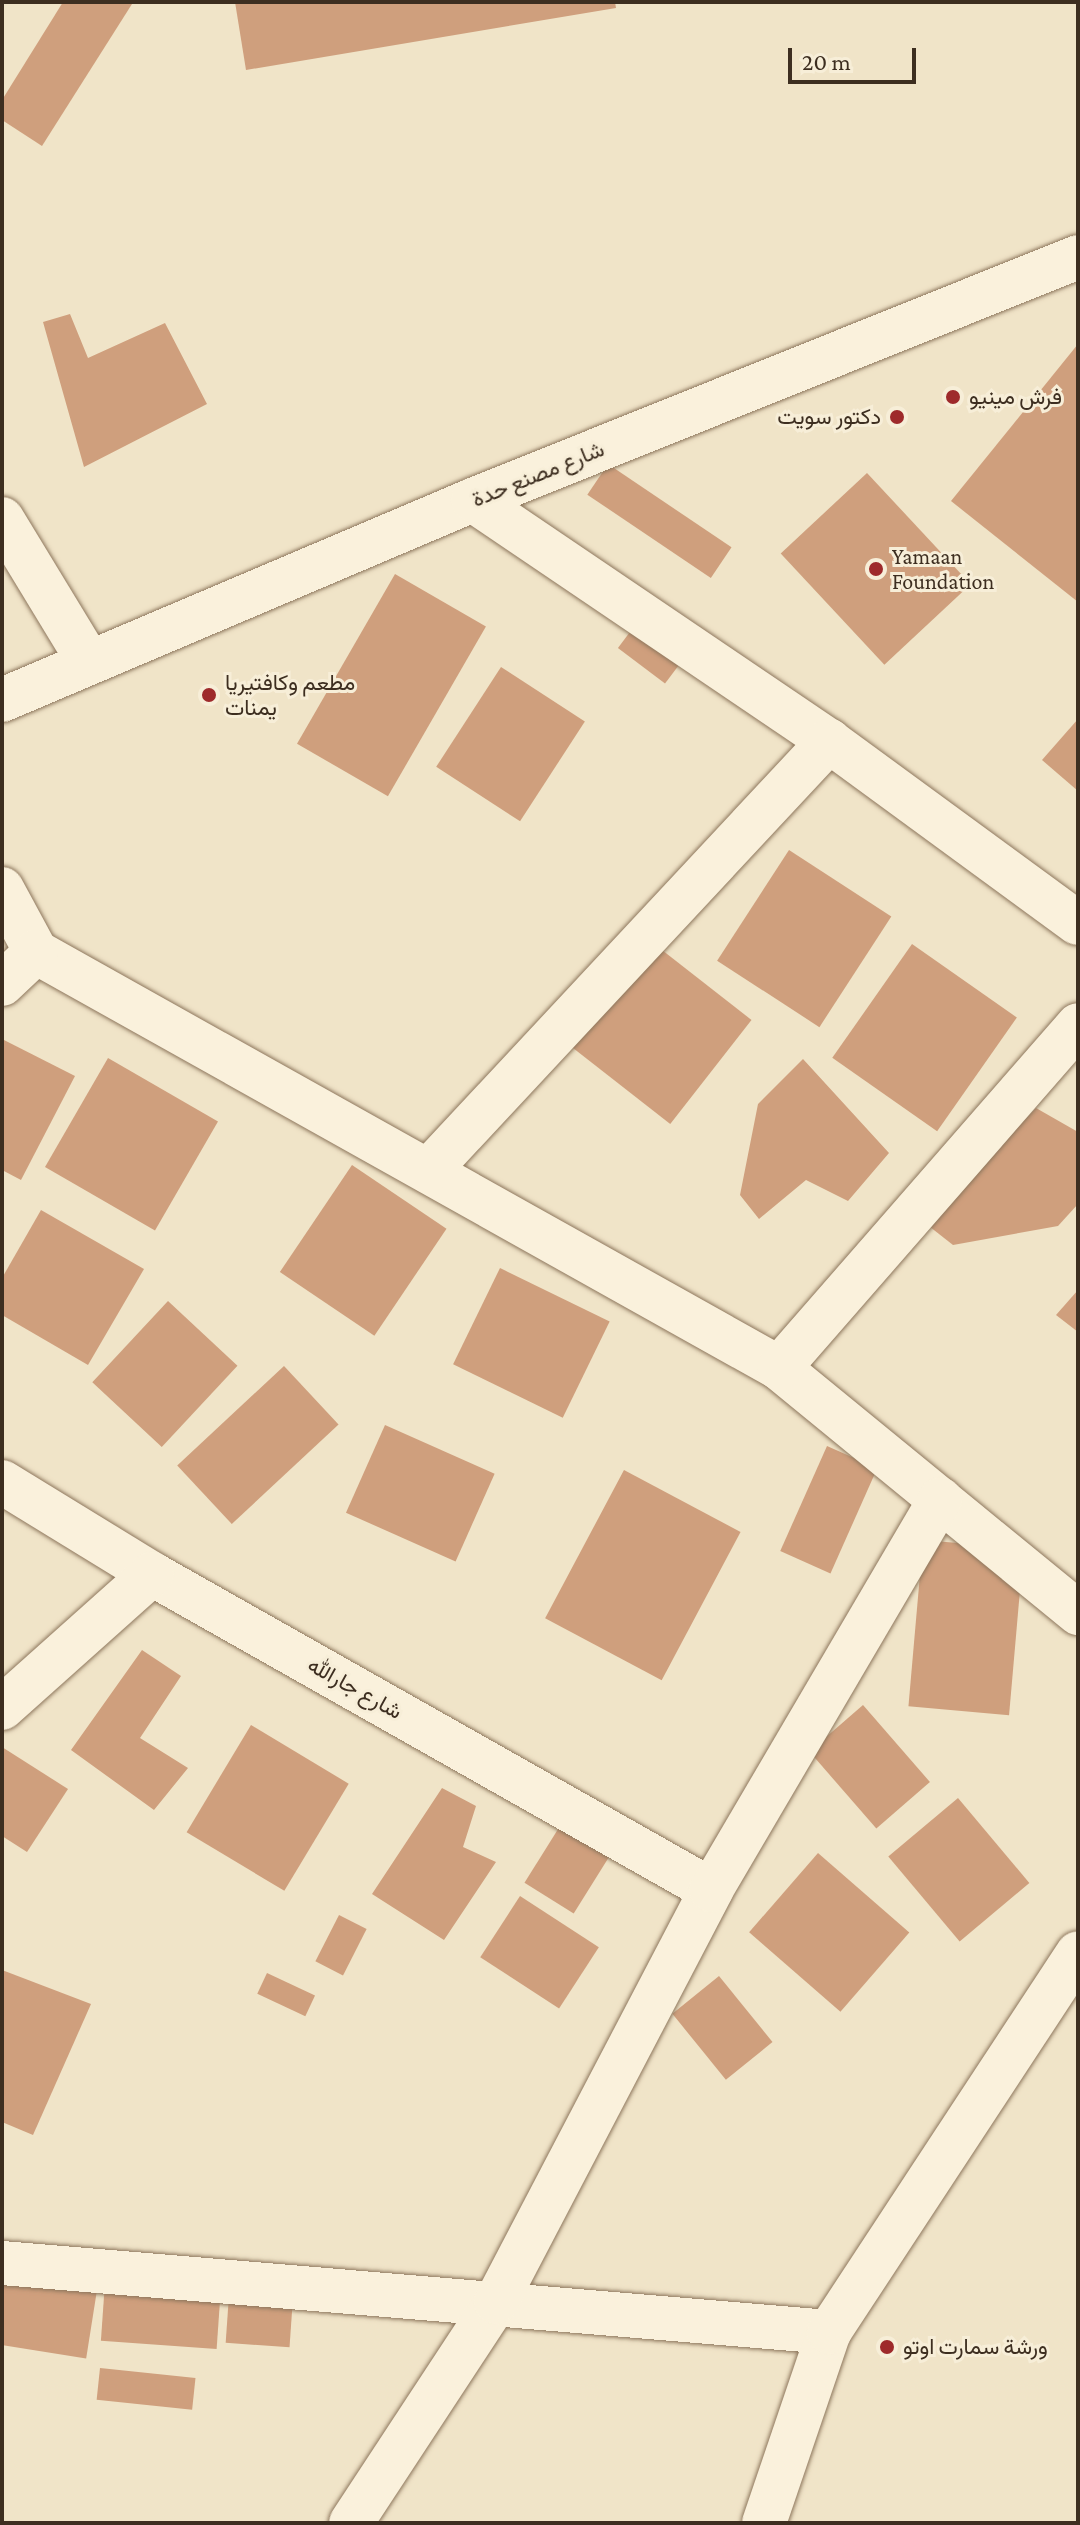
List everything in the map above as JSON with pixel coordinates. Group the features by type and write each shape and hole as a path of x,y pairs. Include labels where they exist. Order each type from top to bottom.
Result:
{"street":[{"name":"شارع مصنع حدة","path":"2,700 473,500 1078,257"},
{"path":"473,500 829,741 1078,923"},
{"path":"2,519 89,662"},
{"path":"429,1170 829,741"},
{"path":"2,889 36,952 779,1368 1078,1613"},
{"path":"2,984 36,952"},
{"path":"779,1368 1078,1025"},
{"name":"شارع جارالله","path":"2,1482 152,1574 711,1890"},
{"path":"351,2523 496,2302 711,1890 940,1499"},
{"path":"2,1708 152,1574"},
{"path":"764,2523 829,2332 1078,1953"},
{"path":"2,2263 829,2332"}],"building":[{"path":"63,2 132,4 42,146 2,120 2,100"},
{"path":"235,2 615,2 616,8 246,70"},
{"path":"70,314 88,358 165,323 207,404 84,467 43,322"},
{"path":"1078,344 1078,602 951,501"},
{"path":"608,464 732,547 711,578 587,495"},
{"name":"Yamaan Foundation","path":"867,473 971,584 884,665 781,553"},
{"path":"395,574 486,626 388,796 297,744"},
{"path":"645,612 692,648 665,683 618,648"},
{"path":"501,667 585,721 520,821 436,767"},
{"path":"1078,719 1078,791 1042,760"},
{"path":"789,850 891,916 819,1027 717,961"},
{"path":"653,943 752,1020 670,1124 572,1047"},
{"path":"912,944 1017,1017 937,1131 832,1058"},
{"path":"2,1039 75,1076 21,1180 2,1170"},
{"path":"108,1058 218,1122 155,1231 45,1167"},
{"path":"803,1059 889,1153 848,1201 806,1180 759,1219 740,1195 758,1104"},
{"path":"1036,1108 1078,1132 1078,1204 1058,1226 953,1245 925,1223"},
{"path":"352,1165 447,1229 374,1336 280,1272"},
{"path":"41,1210 144,1269 88,1365 2,1315 2,1278"},
{"path":"500,1268 610,1321 563,1418 453,1364"},
{"path":"1078,1290 1078,1332 1056,1315"},
{"path":"168,1301 237,1366 162,1447 92,1382"},
{"path":"284,1366 339,1425 232,1524 177,1466"},
{"path":"385,1425 495,1474 456,1562 346,1513"},
{"path":"827,1446 877,1468 830,1573 780,1551"},
{"path":"624,1470 741,1532 662,1680 545,1618"},
{"path":"923,1540 1024,1549 1009,1715 908,1706"},
{"path":"142,1650 181,1676 140,1738 188,1768 154,1810 71,1750"},
{"path":"863,1705 930,1782 876,1829 809,1752"},
{"path":"251,1725 349,1784 284,1891 187,1832"},
{"path":"2,1747 68,1789 27,1852 2,1836"},
{"path":"442,1788 476,1806 463,1847 496,1862 444,1940 372,1894"},
{"path":"958,1798 1029,1883 960,1942 888,1856"},
{"path":"560,1826 609,1857 574,1914 524,1883"},
{"path":"818,1853 909,1932 840,2012 749,1932"},
{"path":"520,1896 599,1947 559,2008 480,1957"},
{"path":"339,1915 367,1929 343,1975 315,1961"},
{"path":"2,1970 91,2004 33,2135 2,2122"},
{"path":"267,1973 315,1995 305,2016 257,1994"},
{"path":"719,1976 772,2042 726,2080 672,2014"},
{"path":"2,2257 100,2272 86,2358 2,2345"},
{"path":"106,2268 222,2276 217,2349 101,2341"},
{"path":"230,2281 294,2285 290,2347 226,2343"},
{"path":"100,2368 195,2378 192,2410 97,2400"}],"place":[{"name":"فرش مينيو","path":"953,397"},
{"name":"دكتور سويت","path":"897,417"},
{"name":"Yamaan Foundation","path":"876,569"},
{"name":"مطعم وكافتيريا يمنات","path":"209,695"},
{"name":"ورشة سمارت اوتو","path":"887,2347"}]}
